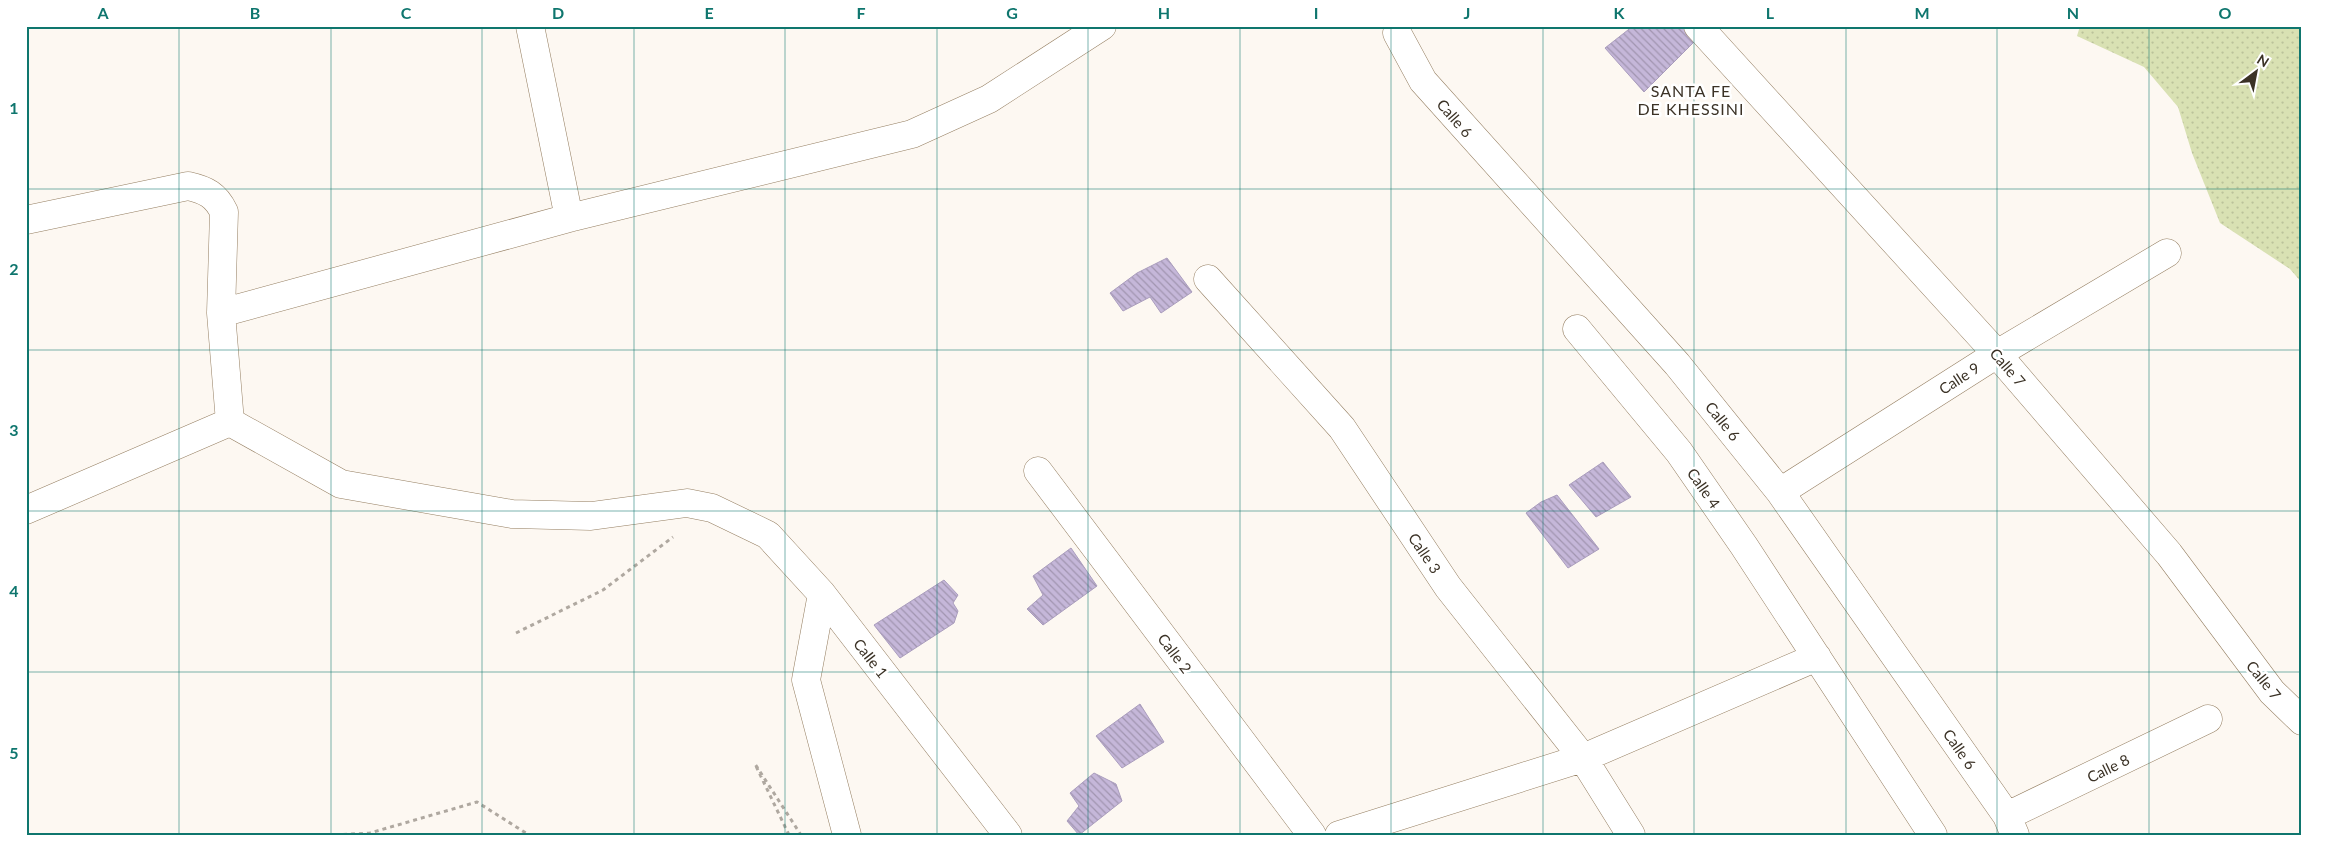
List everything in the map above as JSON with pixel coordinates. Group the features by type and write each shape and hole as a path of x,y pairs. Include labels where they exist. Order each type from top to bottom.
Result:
{"street":[{"path":"530,26 568,218"},
{"path":"221,313 568,218 912,134 989,99 1102,26"},
{"name":"Calle 7","path":"1698,26 1996,354 2169,554 2272,692 2302,721"},
{"name":"Calle 6","path":"1403,29 1423,81 1678,364 1780,492 2011,826"},
{"path":"26,220 188,186 204,189 218,199 224,212 221,313 230,422 26,510"},
{"name":"Calle 9","path":"1780,492 1996,354 2167,253"},
{"name":"Calle 3","path":"1208,279 1342,428 1448,588 1583,758 1631,835"},
{"name":"Calle 4","path":"1577,329 1679,452 1744,546 1934,835"},
{"name":"Calle 1","path":"230,422 341,484 512,514 591,516 687,504 712,508 768,535 822,594 1008,835"},
{"name":"Calle 2","path":"1038,471 1312,835"},
{"path":"822,594 806,680 846,835"},
{"path":"1339,835 1583,758 1817,657"},
{"name":"Calle 8","path":"2011,826 2208,719"}],"path":[{"path":"516,633 603,590 712,508"},
{"path":"789,835 755,764 801,835"},
{"path":"335,835 370,833 477,802 530,835"}],"green space":[{"path":"2080,26 2302,26 2302,283 2290,269 2220,223 2192,153 2178,107 2144,67 2077,36"}],"building":[{"path":"1633,26 1688,26 1699,37 1644,92 1605,48"},
{"path":"1167,258 1192,292 1161,313 1150,297 1123,311 1110,293 1137,273"},
{"path":"1603,462 1631,497 1596,517 1569,485"},
{"path":"1557,495 1599,549 1568,568 1526,513 1541,502"},
{"path":"1071,548 1097,586 1043,625 1027,609 1043,595 1033,576"},
{"path":"944,580 958,595 953,603 958,611 954,623 900,658 874,625"},
{"path":"1140,704 1164,742 1122,768 1096,736"},
{"path":"1094,773 1116,784 1122,801 1079,835 1067,821 1079,806 1070,793"}],"district":[{"name":"SANTA FE DE KHESSINI","path":"1691,99"}]}
